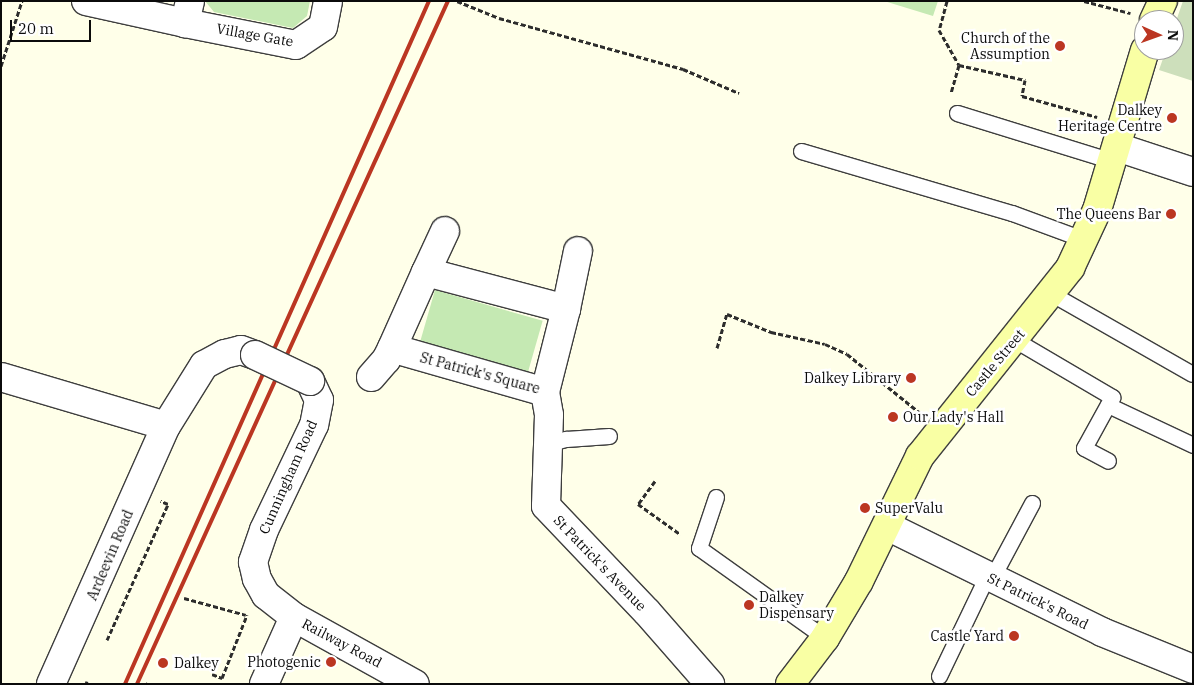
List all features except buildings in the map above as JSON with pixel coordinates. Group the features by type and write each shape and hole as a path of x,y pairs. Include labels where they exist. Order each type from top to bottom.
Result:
{"main road":[{"name":"Castle Street","path":"790,684 825,638 887,526 920,456 942,426 1052,294 1085,240 1117,144 1142,60"}],"street":[{"name":"Village Gate","path":"86,1 188,12 296,45 323,27 328,1"},
{"path":"1117,144 1193,172"},
{"path":"371,377 386,360 445,231"},
{"name":"St Patrick's Square","path":"392,348 545,392 566,309 578,251"},
{"path":"426,272 566,309"},
{"name":"Cunningham Road","path":"166,426 204,365 225,354 241,350 310,381 319,400 314,425 270,516 253,562 257,579 266,595 294,617"},
{"path":"1,377 166,426"},
{"name":"St Patrick's Avenue","path":"545,392 549,415 546,506 647,612 710,684"},
{"name":"Ardeevin Road","path":"51,684 166,426"},
{"name":"St Patrick's Road","path":"887,526 1102,632 1193,669"},
{"path":"264,684 294,617"},
{"name":"Railway Road","path":"294,617 416,684"}],"lane":[{"path":"957,113 1117,144"},
{"path":"801,151 1012,213 1085,240"},
{"path":"1052,294 1192,374"},
{"path":"1015,340 1112,397 1084,448 1108,461"},
{"path":"1108,405 1193,445"},
{"path":"547,444 566,439 609,436"},
{"path":"716,496 699,548 825,638"},
{"path":"939,676 989,577 1032,503"}],"path":[{"path":"1,66 22,1"},
{"path":"457,1 479,10 683,69 739,93"},
{"path":"947,1 939,30 959,65 950,96"},
{"path":"1084,1 1139,10"},
{"path":"959,65 1026,80 1022,96 1117,144"},
{"path":"717,348 727,314 771,332 825,344 847,354 925,417 942,426"},
{"path":"655,481 638,504 699,548"},
{"path":"184,598 227,611"},
{"path":"212,674 222,678 247,615"}],"green space":[{"path":"205,1 310,1 307,16 293,28 214,12"},
{"path":"884,1 938,1 933,16"},
{"path":"1183,1 1193,1 1193,81 1159,70 1162,60 1184,60 1184,10 1180,10"},
{"path":"435,290 543,321 528,374 420,343"}],"railway":[{"path":"125,684 429,1"},
{"path":"137,684 448,1"}],"place":[{"name":"Church of the Assumption","path":"1060,46"},
{"name":"Dalkey Heritage Centre","path":"1172,118"},
{"name":"The Queens Bar","path":"1171,214"},
{"name":"Dalkey Library","path":"911,378"},
{"name":"Our Lady's Hall","path":"893,417"},
{"name":"SuperValu","path":"865,508"},
{"name":"Dalkey Dispensary","path":"749,605"},
{"name":"Castle Yard","path":"1014,636"},
{"name":"Photogenic","path":"331,662"},
{"name":"Dalkey","path":"163,663"}]}
